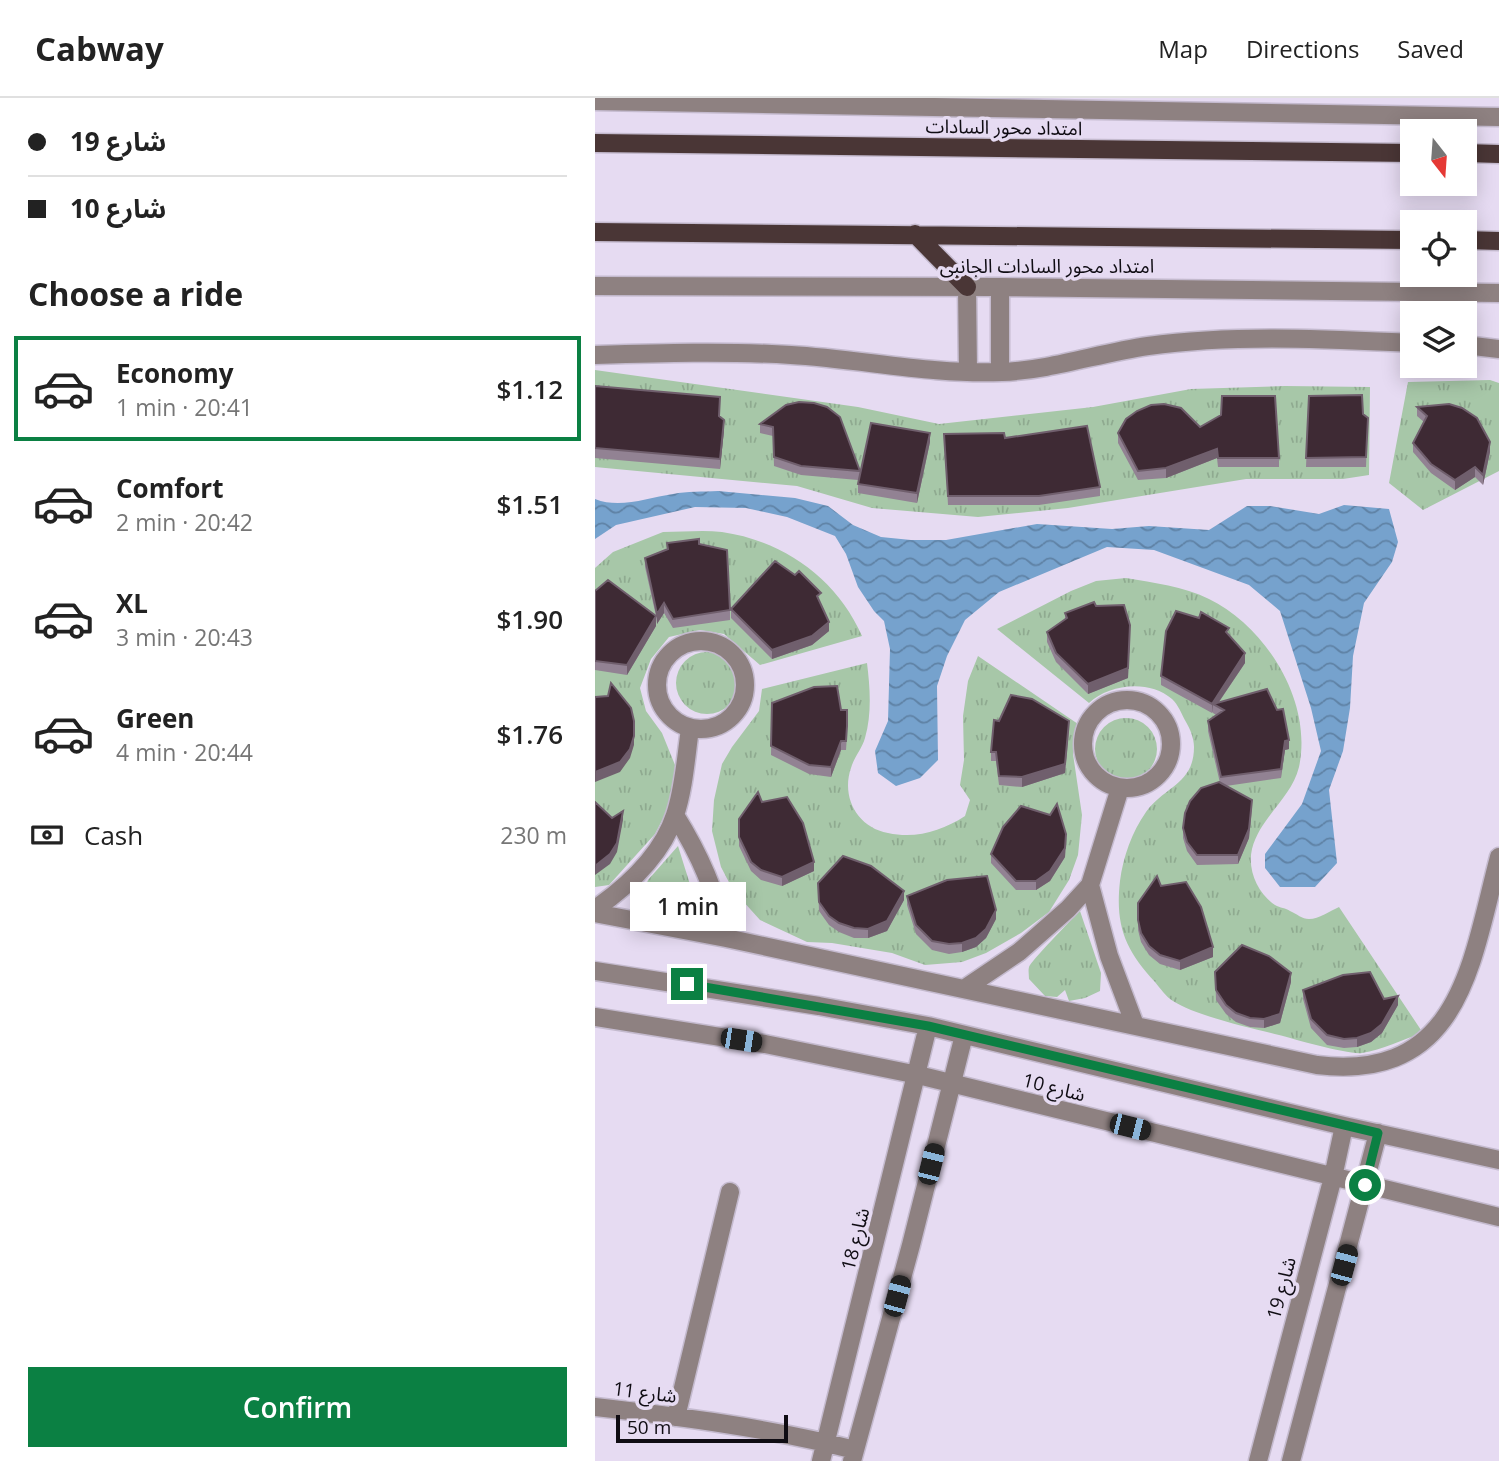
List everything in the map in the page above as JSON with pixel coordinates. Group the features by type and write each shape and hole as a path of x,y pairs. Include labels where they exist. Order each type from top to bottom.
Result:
{"main road":[{"name":"امتداد محور السادات","path":"595,144 1400,153"},
{"path":"1477,153 1499,153"},
{"path":"595,232 1400,240"},
{"path":"915,234 967,286"},
{"path":"1477,240 1499,241"}],"street":[{"path":"595,101 1499,117"},
{"name":"امتداد محور السادات الجانبى","path":"595,286 1000,286 1499,293"},
{"path":"967,286 968,372"},
{"path":"1000,286 1000,372"},
{"path":"1479,292 1499,303"},
{"path":"595,355 719,352 792,355 968,372 1000,372 1058,366 1148,346 1197,341 1304,339 1400,343"},
{"path":"1477,346 1499,349"},
{"path":"705,641 723,646 737,659 745,677 745,694 737,711 725,723 708,730 690,729 673,721 661,706 656,688 659,669 670,653 686,643 705,641"},
{"path":"1125,700 1143,703 1158,712 1169,728 1171,746 1167,764 1155,778 1139,787 1120,788 1103,781 1090,768 1083,751 1084,733 1092,716 1107,704 1125,700"},
{"path":"595,911 641,871 660,845 675,815 690,729"},
{"path":"964,989 1027,946 1090,885 1120,788"},
{"path":"675,815 708,874 719,905 726,938"},
{"path":"595,911 1135,1024 1317,1065 1344,1068 1370,1066 1391,1060 1413,1049 1436,1030 1454,1006 1475,948 1499,857"},
{"path":"1090,885 1109,956 1135,1024"},
{"name":"شارع 10","path":"595,971 928,1026 1344,1126 1499,1160"},
{"name":"شارع 10","path":"595,1017 765,1044 918,1075 1499,1217"},
{"name":"شارع 18","path":"821,1461 928,1026"},
{"path":"854,1455 964,1035"},
{"name":"شارع 19","path":"1258,1461 1344,1126"},
{"path":"1291,1461 1378,1133"},
{"path":"676,1417 730,1192"},
{"name":"شارع 11","path":"595,1407 676,1417 825,1442 854,1455"}],"green space":[{"path":"595,370 858,407 939,424 1093,407 1191,389 1370,387 1369,475 1343,479 1246,479 1068,508 978,517 872,508 797,486 595,467"},
{"path":"1490,380 1499,383 1499,471 1423,510 1389,483 1408,382"},
{"path":"663,532 722,532 767,544 787,554 823,580 838,597 862,636 760,665 724,634 700,630 669,637 651,659 640,688 646,711 662,733 675,765 672,801 655,834 609,885 595,887 595,568 613,552"},
{"path":"1126,578 1179,588 1209,599 1249,628 1281,669 1292,692 1299,717 1299,767 1289,789 1256,838 1251,857 1255,881 1275,905 1304,918 1317,918 1339,907 1423,1033 1377,1049 1355,1053 1239,1025 1195,1012 1173,1001 1136,959 1124,936 1119,911 1123,863 1132,836 1146,812 1184,777 1189,769 1194,747 1190,731 1174,701 1152,689 1141,686 1118,688 1089,703 997,629 1096,581"},
{"path":"707,652 719,654 729,661 736,671 736,695 729,705 719,712 707,714 695,712 685,705 678,695 676,683 678,671 685,661 695,654"},
{"path":"978,656 1078,724 1073,754 1082,815 1078,855 1069,880 1049,912 1021,933 986,953 962,962 925,965 892,953 832,943 807,942 760,920 733,890 721,867 712,831 714,800 722,764 759,711 762,689 867,663 869,720 864,742 852,764 848,779 850,800 860,817 877,830 898,835 919,834 938,830 965,816 970,800 960,785 964,760 963,716 968,681"},
{"path":"1126,718 1138,720 1148,727 1155,737 1155,761 1148,771 1138,778 1126,780 1114,778 1104,771 1097,761 1095,749 1097,737 1104,727 1114,720"},
{"path":"678,846 693,894 690,907 676,916 658,913 647,906 643,894 648,880"},
{"path":"1080,911 1101,973 1100,991 1069,1001 1065,990 1057,997 1045,996 1029,979 1029,967"}],"water":[{"path":"718,491 795,498 828,506 853,525 881,537 911,540 946,540 1037,524 1112,529 1149,526 1209,530 1247,506 1270,506 1319,514 1344,505 1389,509 1398,542 1392,562 1364,603 1353,656 1350,708 1343,751 1329,790 1337,863 1315,887 1280,887 1265,868 1265,854 1302,804 1321,751 1311,708 1280,611 1249,585 1154,550 1107,547 999,592 965,620 947,656 937,686 938,760 920,778 896,786 878,773 875,751 888,721 890,649 884,621 858,587 846,554 835,536 787,517 746,508 695,507 616,525 595,539 595,499 624,503 678,493"}],"building":[{"path":"595,386 720,397 719,416 724,420 720,459 595,448"},
{"path":"1362,395 1363,414 1368,418 1366,457 1306,458 1309,396"},
{"path":"1222,396 1275,396 1279,458 1218,458 1217,449 1166,468 1138,471 1118,433 1126,419 1151,405 1164,404 1181,408 1200,427 1221,415"},
{"path":"799,402 827,407 840,417 860,471 801,466 774,457 773,427 760,424 786,405"},
{"path":"1449,404 1462,408 1477,418 1490,442 1483,475 1475,467 1455,480 1431,464 1413,443 1427,416 1417,407"},
{"path":"871,423 930,433 917,493 858,484"},
{"path":"1087,426 1100,487 1039,496 948,496 944,434 1004,433 1005,438"},
{"path":"699,539 699,544 727,550 730,610 673,619 664,603 657,614 645,558 668,549 667,543"},
{"path":"775,561 795,575 799,571 821,593 817,596 829,622 812,636 772,650 731,609"},
{"path":"608,580 656,616 627,665 595,661 595,591"},
{"path":"1094,602 1096,606 1124,605 1130,625 1128,668 1088,684 1056,653 1047,632 1067,618 1065,613"},
{"path":"1176,611 1199,618 1201,612 1229,628 1226,632 1245,653 1212,704 1161,676 1166,631"},
{"path":"611,683 631,708 634,736 630,749 620,762 595,772 595,697 608,696"},
{"path":"837,686 841,710 847,710 846,741 841,741 831,767 809,765 771,746 772,703 814,687"},
{"path":"1267,689 1277,710 1283,709 1289,740 1285,741 1281,769 1221,777 1208,721 1224,710 1213,704"},
{"path":"1011,695 1032,699 1069,721 1065,764 1022,777 999,776 996,752 991,752 994,720 999,721"},
{"path":"1219,782 1252,800 1249,829 1238,855 1197,855 1187,842 1183,828 1185,813 1190,801 1201,788"},
{"path":"758,792 762,802 787,797 803,823 814,862 782,877 761,870 751,862 739,837 739,819"},
{"path":"595,802 612,818 623,811 617,843 610,854 595,866"},
{"path":"1057,804 1066,834 1065,848 1050,871 1036,881 1016,881 991,854 1003,827 1021,806 1050,815"},
{"path":"843,856 871,866 904,891 887,921 868,929 854,928 829,916 819,902 818,883"},
{"path":"987,876 996,910 986,929 976,938 949,944 932,941 916,925 907,896 947,880"},
{"path":"1157,876 1161,886 1186,882 1201,907 1213,947 1180,961 1160,955 1149,946 1141,933 1138,903"},
{"path":"1242,945 1269,956 1291,973 1280,1014 1264,1019 1236,1013 1226,1005 1216,990 1215,972"},
{"path":"1370,972 1384,999 1398,996 1382,1024 1371,1033 1357,1038 1344,1039 1327,1035 1311,1019 1303,990 1343,975"}],"route":[{"path":"687,984 928,1026 1378,1133 1365,1185"}]}
